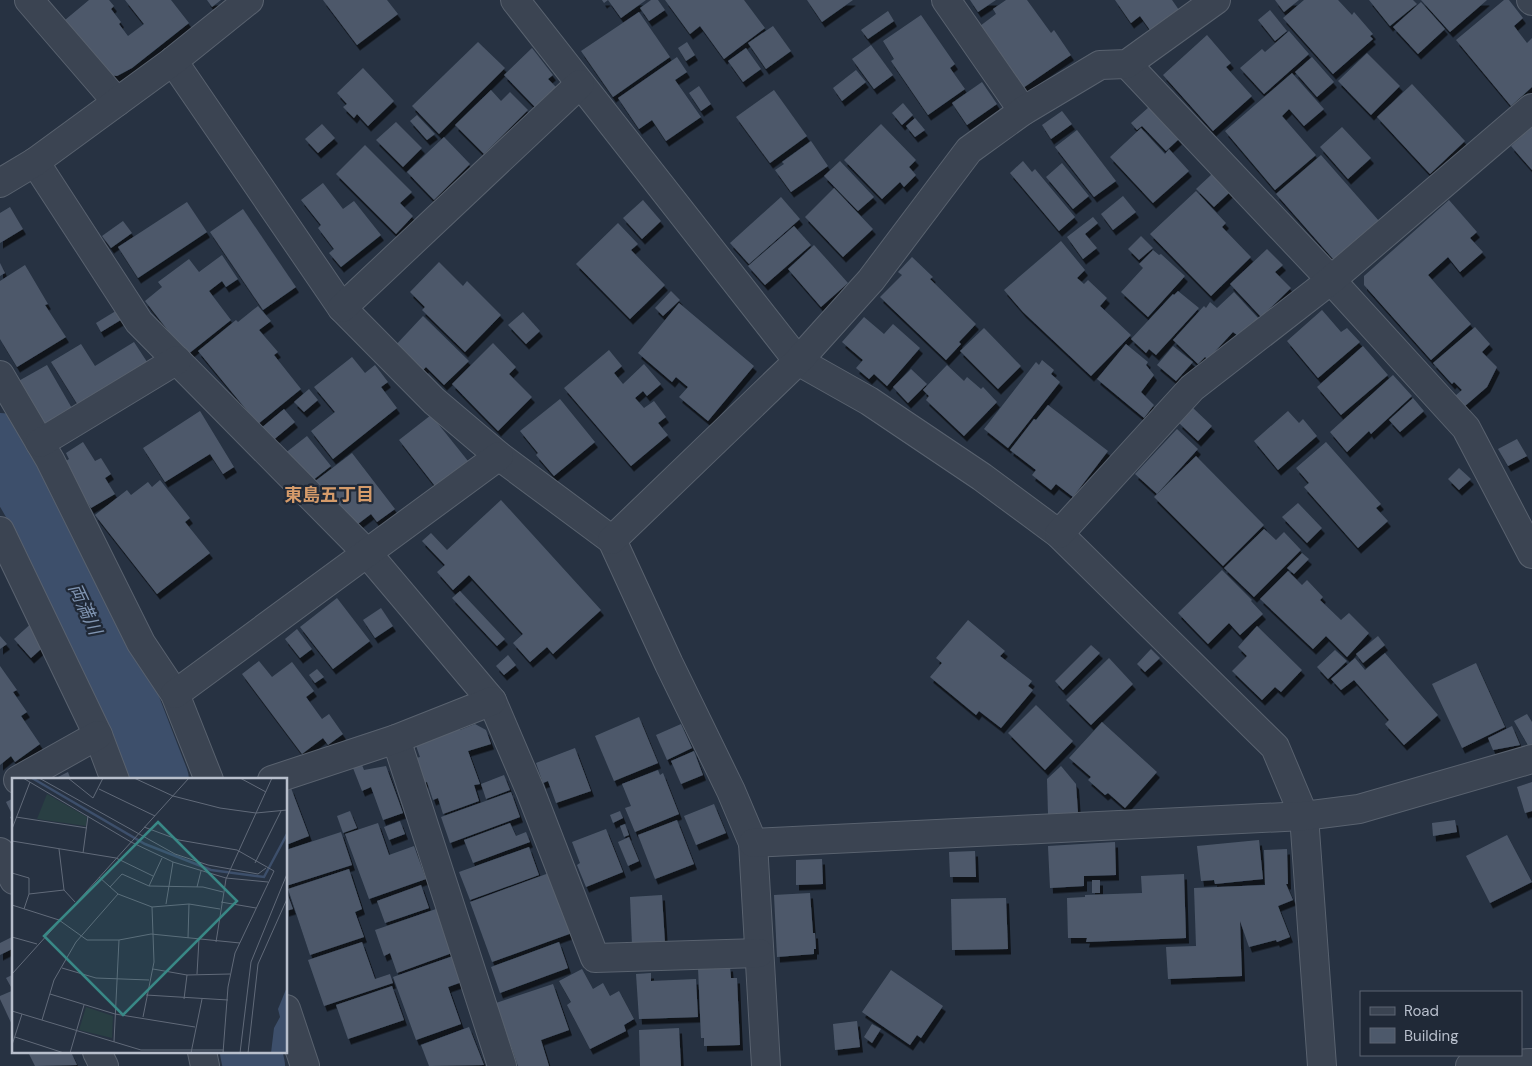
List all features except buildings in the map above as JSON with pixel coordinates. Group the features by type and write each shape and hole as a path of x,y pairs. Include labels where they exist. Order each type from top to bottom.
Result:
{"street":[{"path":"29,0 117,102"},
{"path":"0,183 35,162 173,61 249,0"},
{"path":"517,0 580,84 798,360 869,401 982,477 1059,534 1275,747 1304,816 1322,1066"},
{"path":"946,0 1023,111"},
{"path":"612,540 798,360 871,280 969,150 1023,111 1100,65 1127,64 1216,0"},
{"path":"173,61 342,308 434,401 499,456 612,540 669,664 732,791 753,843 766,1066"},
{"path":"1127,64 1331,280 1466,428 1532,554"},
{"path":"342,308 580,84"},
{"path":"1059,534 1192,388 1331,280 1532,108"},
{"path":"35,162 139,322 367,553 492,701 530,790 595,958 759,953"},
{"path":"40,443 177,360"},
{"path":"0,375 50,460 141,643 175,694 208,778"},
{"path":"175,694 499,456"},
{"path":"0,531 98,735 114,778"},
{"path":"278,778 396,739 492,701"},
{"path":"22,778 98,735"},
{"path":"396,739 502,1066"},
{"path":"753,843 1304,816 1358,809 1532,759"},
{"path":"0,790 12,783"},
{"path":"0,852 12,876"},
{"path":"288,1015 305,1066"},
{"path":"98,1054 104,1066"},
{"path":"1470,1066 1532,1063"}],"waterway":[{"name":"両満川","path":"0,444 41,516 124,692 157,778"},
{"name":"両満川","path":"251,1054 254,1066"}],"district":[{"name":"東島五丁目","path":"329,495"}]}
